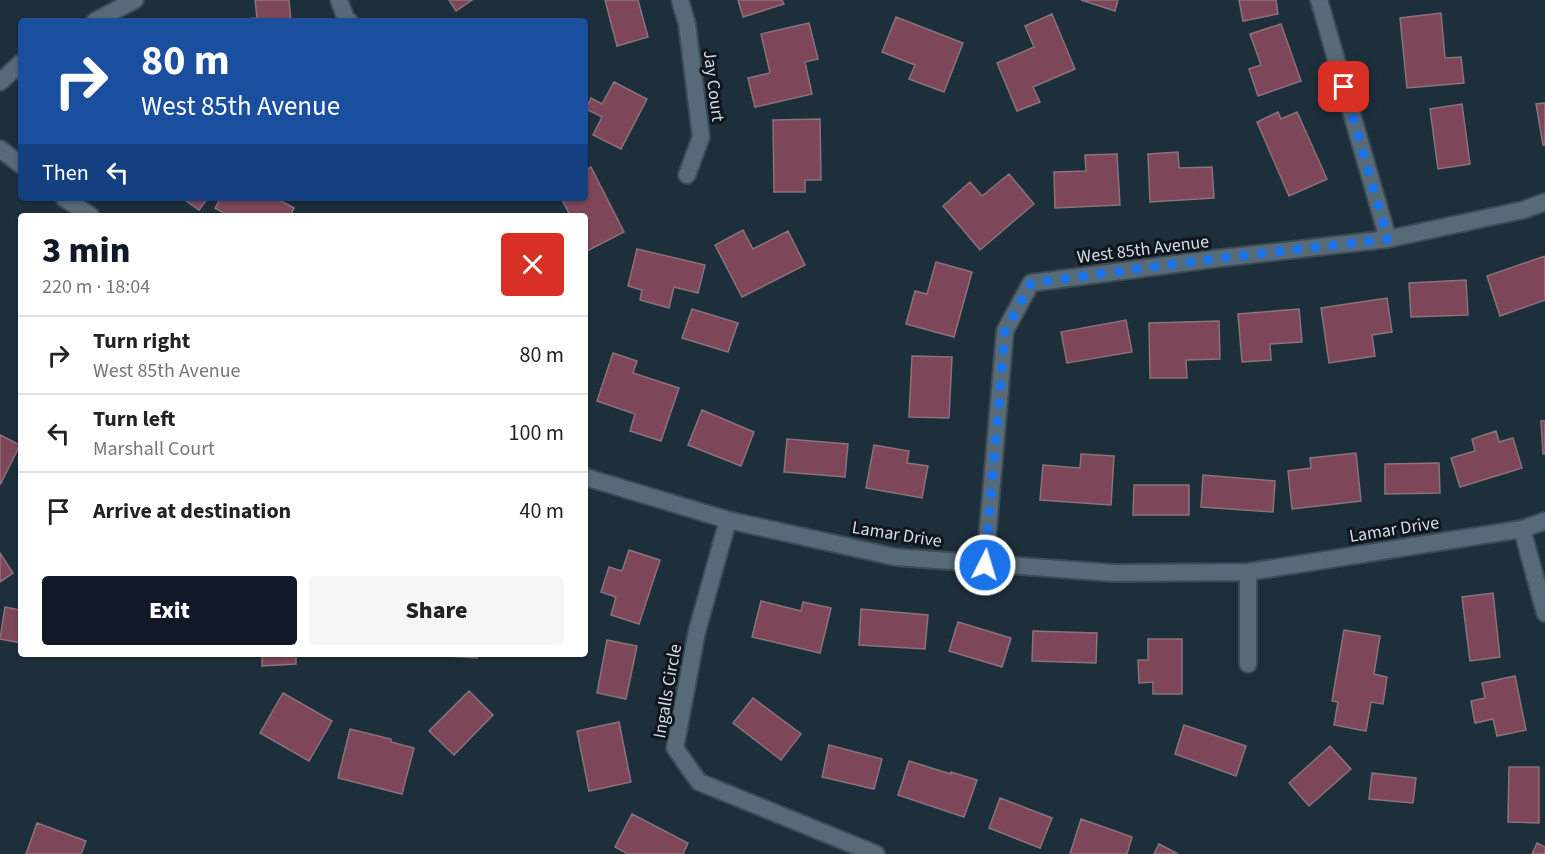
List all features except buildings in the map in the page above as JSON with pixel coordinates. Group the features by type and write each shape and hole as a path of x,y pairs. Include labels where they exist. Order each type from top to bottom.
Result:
{"street":[{"path":"101,18 135,0"},
{"path":"339,0 346,18"},
{"name":"Jay Court","path":"680,0 687,24 701,137 687,175"},
{"path":"1318,0 1388,239"},
{"path":"0,82 18,66"},
{"path":"0,149 18,163"},
{"path":"68,201 86,213"},
{"name":"West 85th Avenue","path":"985,565 1005,331 1031,283 1388,239 1524,210 1545,202"},
{"name":"Lamar Drive","path":"588,478 728,520 895,557 1114,573 1248,572 1522,529 1545,521"},
{"name":"Ingalls Circle","path":"728,520 697,631 675,748 699,782 876,854"},
{"path":"1522,529 1545,613"},
{"path":"1248,572 1248,664"}],"route":[{"path":"985,565 1005,331 1031,283 1388,239 1344,87"}]}
